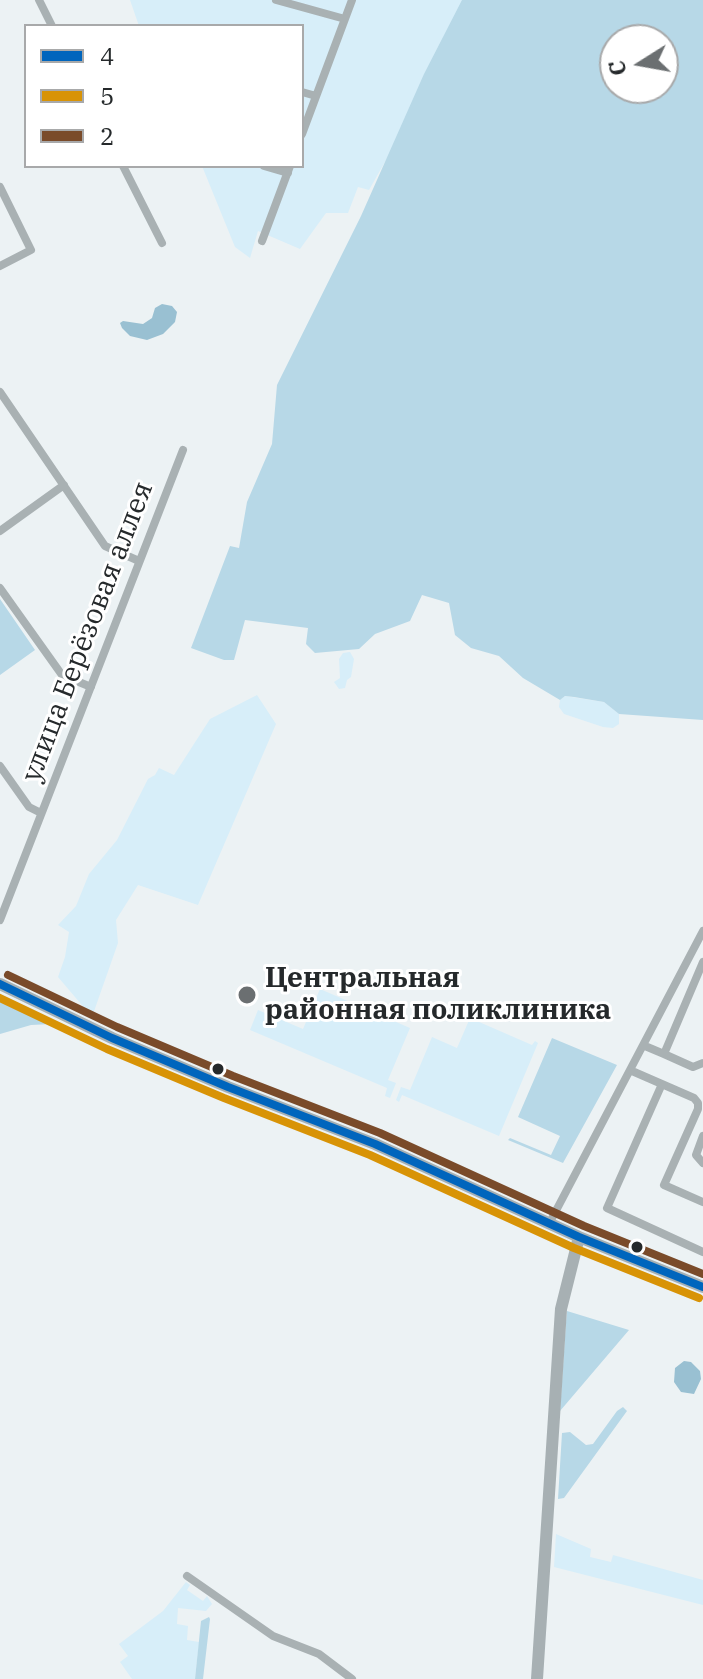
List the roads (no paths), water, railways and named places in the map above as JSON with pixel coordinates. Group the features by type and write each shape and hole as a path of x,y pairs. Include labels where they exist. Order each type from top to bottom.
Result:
{"street":[{"path":"39,0 51,24"},
{"path":"276,0 345,19"},
{"path":"304,129 352,0"},
{"path":"304,93 316,96"},
{"path":"124,168 162,243"},
{"path":"262,241 289,169"},
{"path":"0,187 31,250 0,266"},
{"path":"0,392 105,546 139,561"},
{"name":"улица Берёзовая аллея","path":"0,920 183,450"},
{"path":"0,531 64,485"},
{"path":"0,588 62,675 91,687"},
{"path":"0,766 29,807 41,813"},
{"path":"549,1224 703,931"},
{"path":"664,1054 703,962"},
{"path":"1,986 122,1043 375,1144 549,1224 703,1287"},
{"path":"645,1046 693,1067 703,1063"},
{"path":"632,1071 694,1098 698,1103 664,1185 703,1202"},
{"path":"662,1084 607,1208 703,1252"},
{"path":"703,1136 696,1155 703,1163"},
{"path":"537,1679 561,1309 579,1237"},
{"path":"187,1576 273,1636 319,1654 352,1679"}],"place":[{"name":"Центральная районная поликлиника","path":"247,995"}]}
